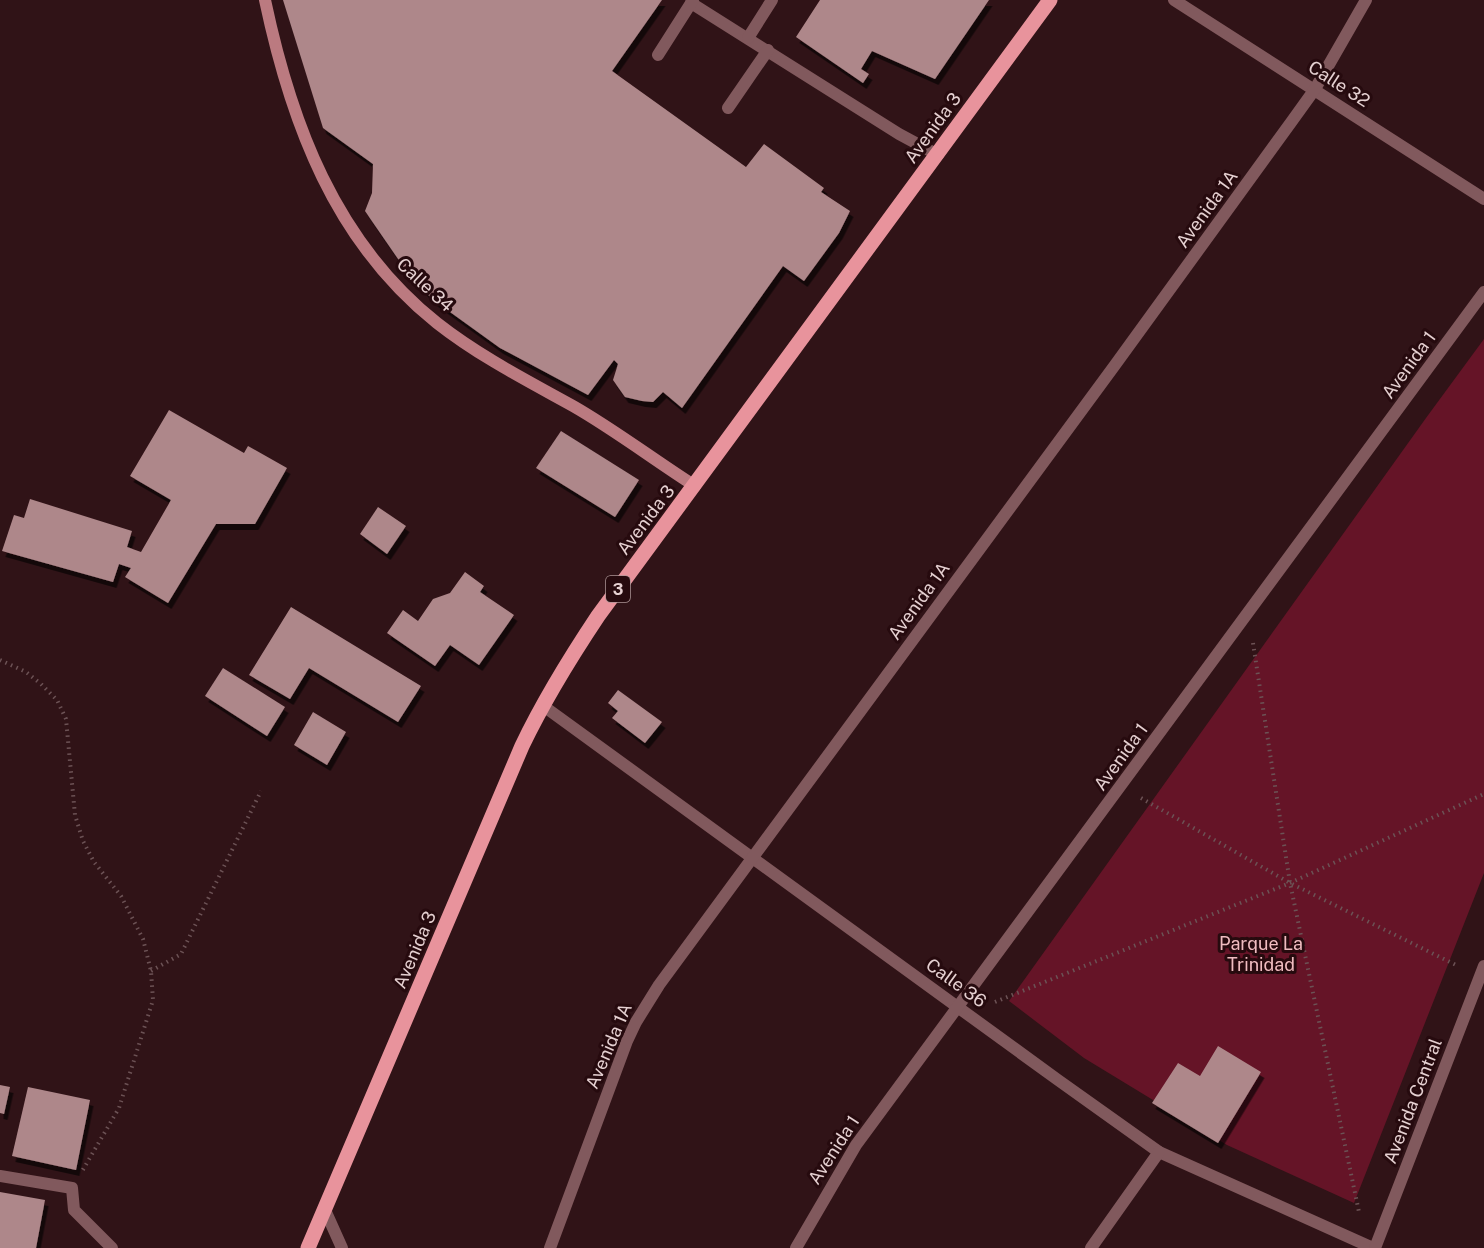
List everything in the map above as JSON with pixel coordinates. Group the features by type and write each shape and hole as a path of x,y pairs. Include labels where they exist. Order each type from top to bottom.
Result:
{"main road":[{"name":"Avenida 3","path":"308,1248 522,746 542,705 598,616 1050,0"}],"street":[{"name":"Calle 34","path":"265,0 273,38 296,118 338,210 367,253 404,294 436,322 474,350 575,407 695,486"},
{"path":"748,38 772,0"},
{"name":"Calle 32","path":"1174,0 1484,200"},
{"name":"Avenida 1A","path":"550,1248 627,1041 659,985 1108,375 1315,89 1366,0"},
{"path":"658,55 692,2 899,134 938,154"},
{"path":"728,108 768,50"},
{"name":"Avenida 1","path":"796,1248 856,1145 1484,292"},
{"name":"Calle 36","path":"542,705 1160,1152 1374,1248"},
{"name":"Avenida Central","path":"1374,1248 1484,966"},
{"path":"1091,1248 1160,1152"},
{"path":"0,1176 72,1188 74,1210 112,1248"},
{"path":"325,1210 342,1248"}],"path":[{"path":"1252,643 1290,883 1359,1212"},
{"path":"0,660 26,672 57,700 66,719 75,815 83,841 94,862 121,896 143,939 151,971 153,1000 119,1108 72,1188"},
{"path":"151,971 181,954 261,791"},
{"path":"995,1002 1290,883 1484,794"},
{"path":"1141,798 1290,883 1456,965"}],"green space":[{"name":"Parque La Trinidad","path":"1484,339 1484,873 1354,1203 1227,1145 1084,1058 1009,1001"}],"building":[{"path":"283,0 662,0 612,71 746,167 764,144 824,188 821,192 850,211 839,233 804,281 783,266 682,408 663,392 653,402 625,397 613,380 618,364 614,360 588,395 500,348 432,299 405,269 365,211 372,193 373,164 323,128"},
{"path":"820,0 989,0 935,79 872,51 861,69 869,74 863,83 796,37"},
{"path":"169,410 244,453 248,446 287,468 255,524 216,524 168,603 125,577 131,568 119,564 113,582 2,551 14,515 24,518 30,499 132,531 127,547 141,552 171,500 130,476"},
{"path":"561,431 639,480 615,517 536,468"},
{"path":"378,507 406,526 387,554 360,534"},
{"path":"465,572 484,586 480,592 514,615 479,665 450,645 435,666 387,633 403,610 418,621 433,599 450,593"},
{"path":"291,607 421,686 398,722 309,668 290,699 249,675"},
{"path":"223,668 285,707 267,736 205,696"},
{"path":"618,690 662,722 645,743 612,718 618,711 608,703"},
{"path":"313,712 346,732 327,765 294,745"},
{"path":"1218,1046 1261,1072 1218,1143 1152,1103 1178,1063 1200,1076"},
{"path":"0,1085 10,1087 4,1114 0,1113"},
{"path":"28,1087 90,1100 76,1170 12,1156"},
{"path":"0,1192 45,1200 36,1248 0,1248"}]}
